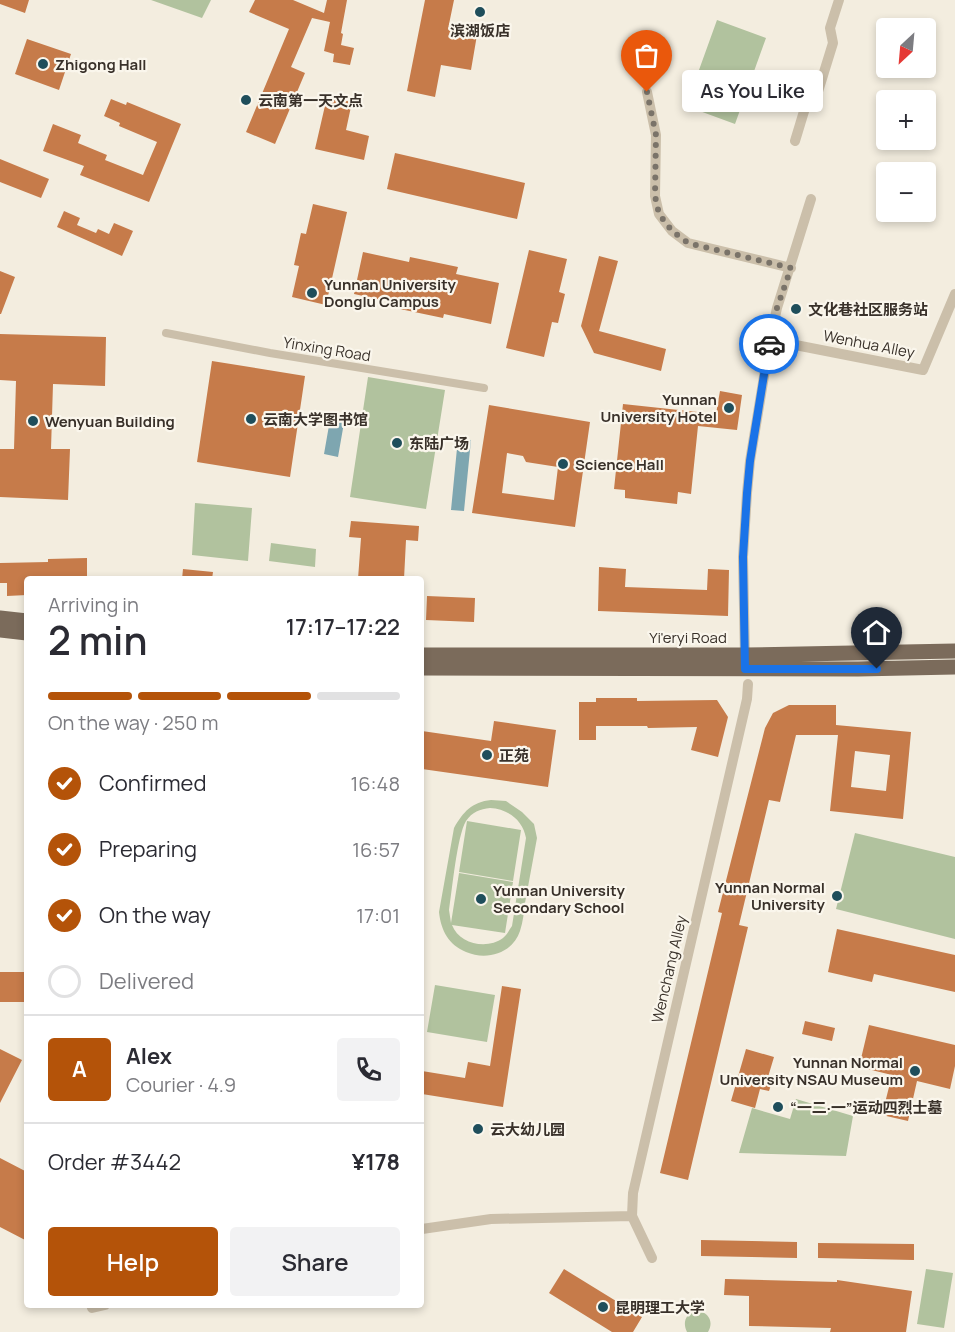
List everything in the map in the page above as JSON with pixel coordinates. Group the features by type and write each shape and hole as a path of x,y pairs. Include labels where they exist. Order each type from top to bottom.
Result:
{"main road":[{"path":"0,618 24,621"},
{"path":"0,630 24,633"},
{"name":"Yi'eryi Road","path":"424,668 745,662 955,651"},
{"name":"Yi'eryi Road","path":"424,655 955,667"}],"street":[{"path":"795,141 805,108 816,98 833,43 830,28 839,0"},
{"path":"647,92 656,135 655,196 659,214 672,231 688,243 791,268"},
{"path":"745,662 743,557 750,461 777,308 811,200"},
{"name":"Wenhua Alley","path":"770,340 923,370 955,294"},
{"name":"Yinxing Road","path":"166,333 270,353 484,388"},
{"name":"Wenchang Alley","path":"632,1216 633,1193 747,699 748,684"},
{"path":"424,1229 491,1219 632,1216 652,1258"}],"green space":[{"path":"151,0 211,0 202,18"},
{"path":"717,20 766,38 735,124 686,106"},
{"name":"东陆广场","path":"368,377 445,390 426,509 350,497"},
{"path":"195,503 252,508 248,561 192,555"},
{"path":"271,543 316,549 315,567 269,561"},
{"path":"491,800 506,801 522,812 534,824 537,838 523,921 517,939 505,950 482,956 466,952 451,941 444,931 439,912 454,828 469,809 478,803","holes":["497,809 514,817 522,826 526,838 512,926 497,942 474,943 461,937 452,925 505,933 513,882 459,873 451,923 449,910 457,851 468,818 480,810"]},
{"path":"467,821 521,830 513,881 459,872"},
{"path":"855,833 955,857 955,939 836,909"},
{"path":"435,985 495,995 487,1042 427,1032"},
{"path":"796,1099 853,1116 846,1156 739,1153 752,1108 790,1119"},
{"path":"926,1269 953,1273 944,1328 917,1324"},
{"path":"697,1311 705,1313 709,1318 708,1332 687,1332 686,1318"}],"water":[{"path":"331,414 345,417 338,457 324,454"},
{"path":"458,438 471,440 464,511 451,510"}],"building":[{"path":"0,0 29,0 25,13 0,4"},
{"path":"255,0 293,0 324,13 327,0 347,0 341,45 354,48 350,65 333,62 334,54 324,51 330,22 312,18 291,67 305,73 275,144 246,132 289,29 249,12"},
{"path":"425,0 454,0 448,29 477,35 471,70 441,65 435,97 407,91"},
{"name":"Zhigong Hall","path":"27,39 71,54 59,90 15,74"},
{"path":"327,97 352,102 346,130 369,136 364,160 315,149"},
{"path":"111,99 126,105 127,102 181,124 149,202 80,175 84,166 43,151 53,124 81,135 78,143 107,155 105,160 143,175 157,142 119,126 120,123 104,116"},
{"path":"395,153 525,183 517,219 387,189"},
{"path":"0,159 49,179 41,198 0,182"},
{"path":"313,204 347,212 326,305 292,297 299,266 294,265 301,233 306,234"},
{"path":"64,211 80,218 77,225 96,233 98,229 109,234 114,223 133,231 122,256 57,227"},
{"path":"529,250 567,259 559,292 565,294 558,323 552,322 544,357 506,348"},
{"path":"363,252 409,262 410,257 458,267 456,274 499,283 491,324 444,314 443,318 400,309 401,304 354,294"},
{"path":"599,256 618,261 599,331 666,349 661,371 594,353 581,326"},
{"path":"0,271 15,277 1,314 0,314"},
{"name":"Wenyuan Building","path":"0,334 106,337 105,386 53,384 51,449 70,449 68,500 0,497 0,449 14,449 16,381 0,380"},
{"name":"云南大学图书馆","path":"212,361 305,376 290,477 197,462"},
{"path":"720,391 742,395 737,430 698,426 691,494 678,492 677,504 625,498 625,490 614,489 623,404 716,414"},
{"name":"Science Hall","path":"489,405 590,422 575,527 472,513","holes":["507,453 523,456 526,462 558,467 554,500 502,493"]},
{"path":"351,521 419,526 418,541 406,540 404,576 358,576 361,538 349,537"},
{"path":"87,558 87,576 24,576 24,595 7,596 7,583 0,583 0,563 48,562 48,559"},
{"path":"599,567 626,569 625,587 707,590 708,569 729,570 728,616 598,611"},
{"path":"183,569 213,572 212,576 182,576"},
{"path":"427,596 475,598 474,622 426,620"},
{"path":"596,698 637,698 637,701 717,700 728,717 718,757 691,750 697,727 596,726 596,740 579,740 579,702 596,702"},
{"path":"789,705 836,705 836,725 911,732 903,819 830,811 838,735 796,735 780,802 769,800 739,925 748,927 688,1180 660,1173 722,913 718,912 765,728 773,713","holes":["855,751 890,755 886,791 851,787"]},
{"name":"正苑","path":"494,721 556,730 548,787 424,769 424,731 491,741"},
{"path":"837,929 955,955 955,992 874,974 872,982 828,972"},
{"path":"0,972 24,972 24,1002 0,1002"},
{"path":"502,986 521,989 503,1107 424,1094 424,1071 465,1078 468,1062 490,1066"},
{"path":"805,1021 835,1028 832,1041 802,1034"},
{"name":"Yunnan Normal University NSAU Museum","path":"869,1025 955,1045 955,1066 950,1089 917,1081 908,1121 882,1115 892,1075 859,1067"},
{"path":"0,1049 22,1060 0,1103"},
{"path":"746,1049 774,1057 768,1077 773,1079 769,1091 760,1089 755,1108 731,1101"},
{"path":"0,1158 24,1170 24,1239 0,1227"},
{"path":"701,1240 797,1242 797,1258 701,1256"},
{"path":"818,1243 914,1244 914,1260 818,1258"},
{"path":"564,1269 642,1317 633,1332 612,1332 549,1293"},
{"path":"725,1279 837,1282 837,1280 912,1291 906,1332 830,1332 831,1328 749,1326 749,1296 724,1295"}],"way so far":[{"path":"647,92 656,135 655,196 659,214 672,231 688,243 791,268 777,308 769,344"}],"place":[{"name":"滨湖饭店","path":"480,12"},
{"name":"Zhigong Hall","path":"43,64"},
{"name":"As You Like","path":"647,92"},
{"name":"云南第一天文点","path":"246,100"},
{"name":"Yunnan University Donglu Campus","path":"312,293"},
{"name":"文化巷社区服务站","path":"796,309"},
{"name":"Yunnan University Hotel","path":"729,408"},
{"name":"云南大学图书馆","path":"251,419"},
{"name":"Wenyuan Building","path":"33,421"},
{"name":"东陆广场","path":"397,443"},
{"name":"Science Hall","path":"563,464"},
{"name":"正苑","path":"487,755"},
{"name":"Yunnan Normal University","path":"837,896"},
{"name":"Yunnan University Secondary School","path":"481,899"},
{"name":"Yunnan Normal University NSAU Museum","path":"915,1071"},
{"name":"“一二·一”运动四烈士墓","path":"778,1107"},
{"name":"云大幼儿园","path":"478,1129"},
{"name":"昆明理工大学","path":"603,1307"}],"route":[{"path":"769,344 747,493 743,557 745,669 877,669"}]}
